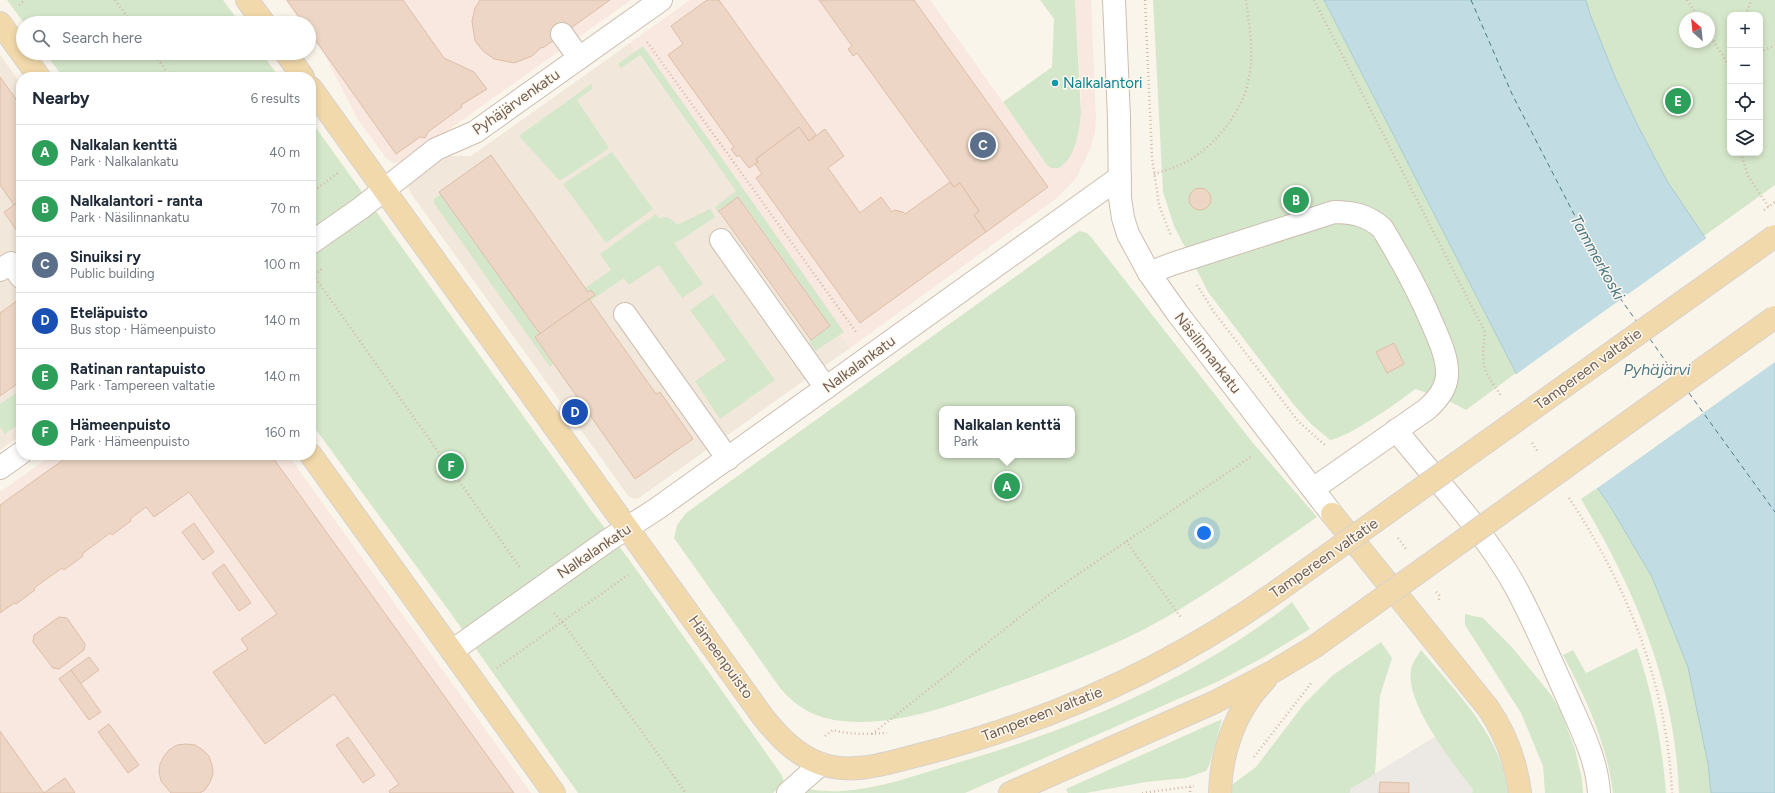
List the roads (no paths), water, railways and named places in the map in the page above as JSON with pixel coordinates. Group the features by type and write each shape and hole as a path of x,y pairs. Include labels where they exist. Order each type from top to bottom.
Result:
{"main road":[{"path":"247,0 259,16"},
{"path":"0,22 16,45"},
{"path":"27,60 35,72"},
{"path":"291,60 299,72"},
{"name":"Hämeenpuisto","path":"316,95 774,730 793,749 803,756 821,764"},
{"name":"Tampereen valtatie","path":"821,764 856,768 889,762 963,743 1061,708 1120,684 1180,654 1244,615 1775,236"},
{"path":"1010,793 1185,716 1274,671 1314,647 1775,317"},
{"path":"315,460 554,793"},
{"path":"1332,514 1488,708 1504,733 1510,748 1518,778 1520,793"},
{"path":"1220,793 1222,765 1234,727 1251,697 1274,671"}],"street":[{"name":"Pyhäjärvenkatu","path":"316,239 436,149 475,132 661,0"},
{"path":"1114,0 1120,177"},
{"path":"562,34 579,58"},
{"name":"Näsilinnankatu","path":"1120,177 1120,198 1123,218 1135,248 1149,273 1178,314 1332,514"},
{"name":"Nalkalankatu","path":"452,651 600,546 728,459 1120,177"},
{"path":"1149,273 1172,264 1334,212 1360,214 1373,220 1382,228 1418,290 1443,348 1447,366 1447,377 1444,389 1427,409 1313,489"},
{"path":"721,240 826,388"},
{"path":"0,270 10,263 16,271"},
{"path":"625,314 728,459"},
{"path":"1396,430 1461,510 1491,550 1515,586 1548,654 1587,744 1596,773 1599,793"},
{"path":"0,468 16,457"},
{"path":"788,793 821,764"}],"water":[{"name":"Pyhäjärvi","path":"1324,0 1586,0 1615,77 1637,124 1667,181 1704,236 1775,333 1775,793 1711,793 1708,764 1688,667 1652,577 1610,506 1516,373"}],"place":[{"name":"Nalkalantori","path":"1055,83"},
{"name":"Ratinan rantapuisto","path":"1678,101"},
{"name":"Sinuiksi ry","path":"983,145"},
{"name":"Nalkalantori - ranta","path":"1296,200"},
{"name":"Eteläpuisto","path":"575,412"},
{"name":"Hämeenpuisto","path":"451,466"},
{"name":"Nalkalan kenttä","path":"1007,486"}],"water label":[{"name":"Tammerkoski","path":"1598,257"}]}
